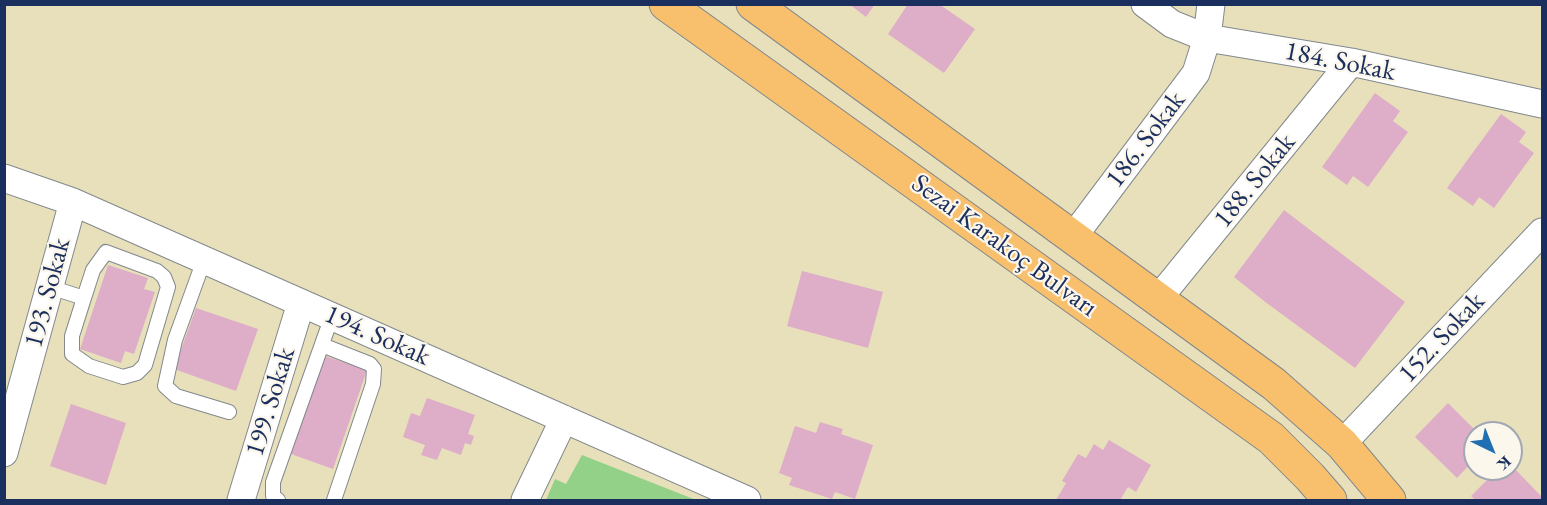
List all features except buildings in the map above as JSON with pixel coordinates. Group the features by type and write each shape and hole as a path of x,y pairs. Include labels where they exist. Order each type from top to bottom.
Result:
{"main road":[{"name":"Sezai Karakoç Bulvarı","path":"666,4 1270,438 1310,477 1330,501"},
{"path":"770,9 1073,237 1274,384 1342,444 1389,501"}],"street":[{"name":"184. Sokak","path":"1145,4 1172,24 1207,38 1351,62 1542,104"},
{"name":"186. Sokak","path":"1073,237 1196,73 1207,38 1211,4"},
{"name":"188. Sokak","path":"1158,299 1351,62"},
{"name":"194. Sokak","path":"4,178 73,202 747,501"},
{"name":"193. Sokak","path":"4,453 73,202"},
{"name":"152. Sokak","path":"1342,444 1542,232"},
{"name":"199. Sokak","path":"241,501 301,303"},
{"path":"525,501 564,419"}],"lane":[{"path":"106,252 157,271 164,277 168,287 146,365 136,373 123,377 89,366 72,354 72,336 84,298 93,270 106,252"},
{"path":"204,260 175,340 165,386 176,396 230,412"},
{"path":"50,287 84,298"},
{"path":"278,501 273,496 273,482 332,316"},
{"path":"322,345 369,363 374,369 373,384 334,501"}],"green space":[{"path":"582,455 696,500 546,500 555,479 566,484"}]}
